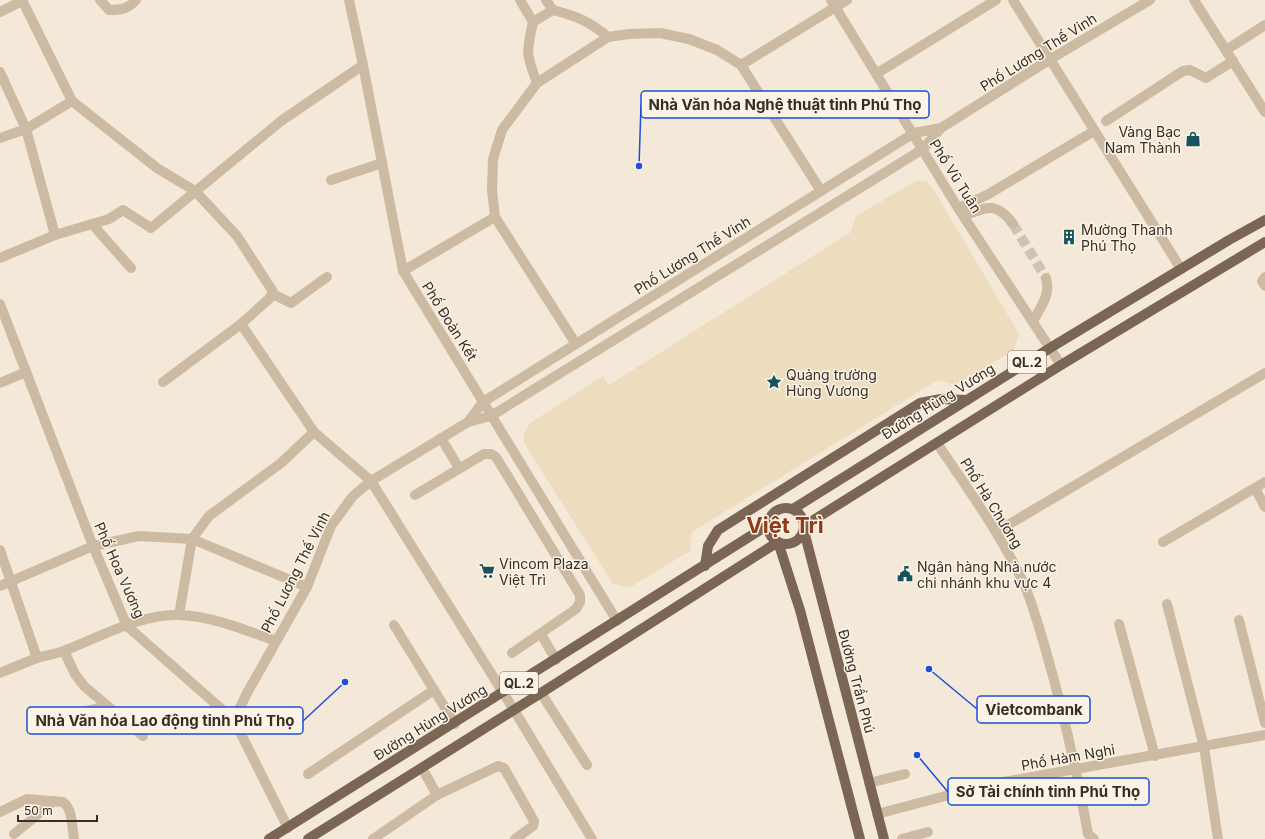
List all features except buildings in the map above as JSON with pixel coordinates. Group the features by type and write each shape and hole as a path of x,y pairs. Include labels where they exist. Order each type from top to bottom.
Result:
{"main road":[{"name":"Đường Hùng Vương","path":"792,509 1050,348 1265,220"},
{"name":"QL.2","path":"308,839 778,542 786,544 793,543 801,537 804,528 937,443 1060,365 1265,242"},
{"path":"705,566 708,546 718,530 920,403 941,399 968,400"},
{"name":"QL.2","path":"768,525 770,517 776,511 784,508 792,509"},
{"path":"792,509 801,516 804,528"},
{"name":"Đường Hùng Vương","path":"269,839 455,724 768,525"},
{"path":"768,525 770,535 778,542 800,610 860,839"},
{"name":"Đường Trần Phú","path":"804,528 884,839"}],"street":[{"path":"0,12 22,0 72,101 157,168 195,191 237,236 272,294 291,303 327,277"},
{"path":"100,0 109,10 121,10 131,6 136,0"},
{"name":"Phố Đoàn Kết","path":"349,0 363,65 402,271 617,621"},
{"path":"520,0 533,22 527,46 528,60 537,83"},
{"path":"546,0 553,10 575,16 593,24 608,37"},
{"path":"741,65 833,4 847,0"},
{"path":"876,74 996,0"},
{"path":"1012,0 1181,269"},
{"name":"Phố Lương Thế Vinh","path":"234,720 307,587 331,526 353,496 371,481 468,422 492,416 923,149 941,128 1150,0"},
{"path":"1194,0 1265,111"},
{"name":"Phố Vũ Tuân","path":"833,4 914,133 961,212 1033,321 1060,365"},
{"path":"533,22 553,10"},
{"path":"1226,50 1265,25"},
{"path":"576,344 495,217 492,190 493,159 502,130 537,83 608,37 629,34 667,35 689,40 717,50 741,65 821,191"},
{"path":"1106,121 1183,71 1190,70 1206,78 1233,61"},
{"path":"0,258 55,235 109,220 123,210 152,228 281,121 363,65"},
{"path":"0,72 26,128 55,235"},
{"path":"0,138 26,128 72,101"},
{"name":"Phố Lương Thế Vinh","path":"468,422 483,402 914,133 941,128"},
{"path":"961,212 1094,131"},
{"path":"331,180 382,164"},
{"path":"961,212 987,207 995,208 1005,214 1014,224"},
{"path":"402,271 495,217"},
{"path":"92,224 131,268"},
{"path":"699,267 708,282"},
{"path":"1265,277 1262,281 1265,286"},
{"path":"1033,321 1047,296 1048,286 1046,278"},
{"path":"163,382 241,324 271,297 272,294"},
{"name":"Phố Hoa Vương","path":"0,304 92,546 127,626 234,720 288,828"},
{"path":"241,324 314,432 371,481 504,693 592,839"},
{"path":"0,383 26,372"},
{"path":"996,532 1265,373"},
{"path":"179,615 192,539 209,516 281,463 314,432"},
{"path":"441,438 458,468"},
{"name":"Phố Hà Chương","path":"937,443 996,532 1013,562 1031,601 1053,677 1091,836"},
{"path":"415,495 458,468 484,454 490,454 496,457 580,595 580,602 576,610 512,653"},
{"path":"1163,542 1265,482"},
{"path":"1255,488 1265,506"},
{"path":"0,586 92,546 139,536 192,539 307,587"},
{"path":"0,550 12,581 37,658"},
{"path":"1166,604 1204,747 1218,839"},
{"path":"0,673 37,658 64,651 127,626 156,617 179,615 236,627 276,641"},
{"path":"1239,620 1265,723"},
{"path":"1119,624 1155,756"},
{"path":"394,625 455,724"},
{"path":"541,634 556,660"},
{"path":"64,651 75,674 84,686 143,736"},
{"path":"308,774 434,690"},
{"path":"541,693 587,764"},
{"path":"57,718 107,706"},
{"name":"Phố Hàm Nghi","path":"878,814 987,785 1265,735"},
{"path":"372,839 437,795 498,766 504,768 534,821 533,826 515,839"},
{"path":"422,768 437,795"},
{"path":"869,783 905,774"},
{"path":"0,812 27,799 54,801 67,805 69,810 72,838"},
{"path":"14,834 54,801"},
{"path":"902,839 928,832"}],"shaded area":[{"name":"Quảng trường Hùng Vương","path":"916,181 926,181 934,190 1019,334 1014,350 956,385 938,380 692,532 690,551 629,588 613,584 524,443 524,433 530,423 603,376 609,385 851,232 856,216"}],"tunnel":[{"path":"1013,224 1046,278"}],"place":[{"name":"Vàng Bạc Nam Thành","path":"1193,139"},
{"name":"Nhà Văn hóa Nghệ thuật tỉnh Phú Thọ","path":"639,166"},
{"name":"Mường Thanh Phú Thọ","path":"1069,237"},
{"name":"Quảng trường Hùng Vương","path":"774,382"},
{"name":"Vincom Plaza Việt Trì","path":"487,571"},
{"name":"Ngân hàng Nhà nước chi nhánh khu vực 4","path":"905,574"},
{"name":"Vietcombank","path":"929,669"},
{"name":"Nhà Văn hóa Lao động tỉnh Phú Thọ","path":"345,682"},
{"name":"Sở Tài chính tỉnh Phú Thọ","path":"917,755"}],"district":[{"name":"Việt Trì","path":"785,525"}]}
